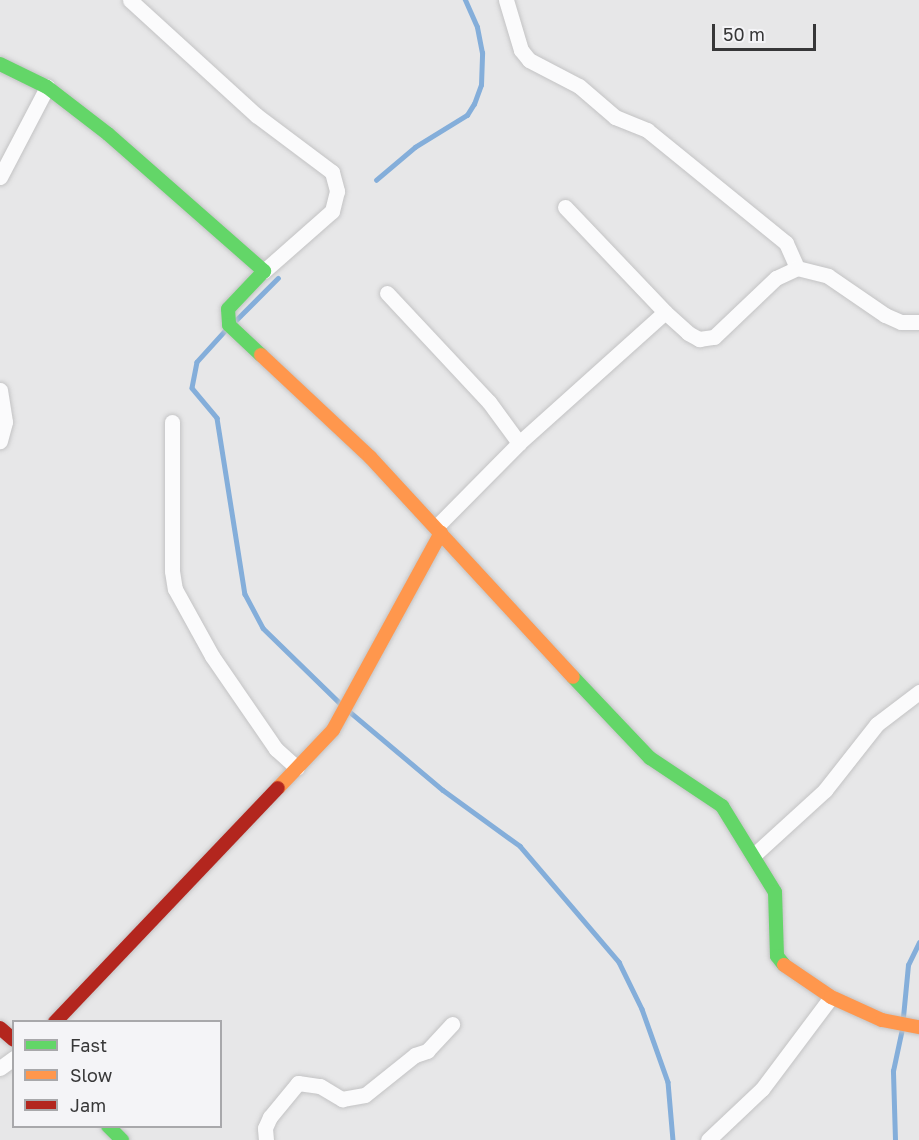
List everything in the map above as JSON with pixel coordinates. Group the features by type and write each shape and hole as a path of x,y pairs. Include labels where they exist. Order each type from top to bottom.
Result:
{"street":[{"path":"130,0 256,115 333,172 337,191 332,211 264,272 228,309 227,318 234,331 370,457 626,735 650,758 722,806 755,854 775,892 777,956 794,977 831,997 896,1023 916,1027"},
{"path":"506,0 521,50 529,60 579,86 615,117 647,130 786,243 797,268"},
{"path":"0,64 46,87 108,134 264,272"},
{"path":"0,177 46,87"},
{"path":"565,207 665,312 688,333 699,339 714,337 776,278 797,268 828,276 885,315 901,321 919,322"},
{"path":"387,293 489,402 519,443"},
{"path":"57,1020 333,730 354,696 438,530 519,443 665,312"},
{"path":"0,390 5,414 0,441"},
{"path":"172,422 175,589 212,656 276,749 297,768"},
{"path":"755,854 825,790 877,724 919,692"},
{"path":"708,1140 762,1089 831,997"},
{"path":"266,1140 265,1128 270,1117 298,1083 320,1086 342,1099 365,1095 415,1055 426,1051 452,1024"},
{"path":"0,1028 12,1038"},
{"path":"110,1128 122,1140"}],"waterway":[{"path":"376,180 415,147 467,115 474,104 481,85 482,53 477,27 465,0"},
{"path":"236,320 278,278"},
{"path":"226,330 197,362 192,388 217,418 245,594 263,628 341,704"},
{"path":"350,712 443,790 520,846 619,962 642,1009 668,1082 673,1140"},
{"path":"903,1017 908,965 919,942"},
{"path":"895,1140 893,1071 901,1032"}],"traffic: fast":[{"path":"0,64 47,87 108,134 264,271 228,309 229,325 261,355"},
{"path":"573,677 650,758 722,806 775,892 777,956 784,965"},
{"path":"110,1128 122,1140"}],"traffic: slow":[{"path":"261,355 370,457 573,677"},
{"path":"278,788 333,730 441,533"},
{"path":"784,965 831,997 882,1020 919,1027"}],"traffic: jam":[{"path":"57,1020 278,788"},
{"path":"0,1028 12,1038"}]}
